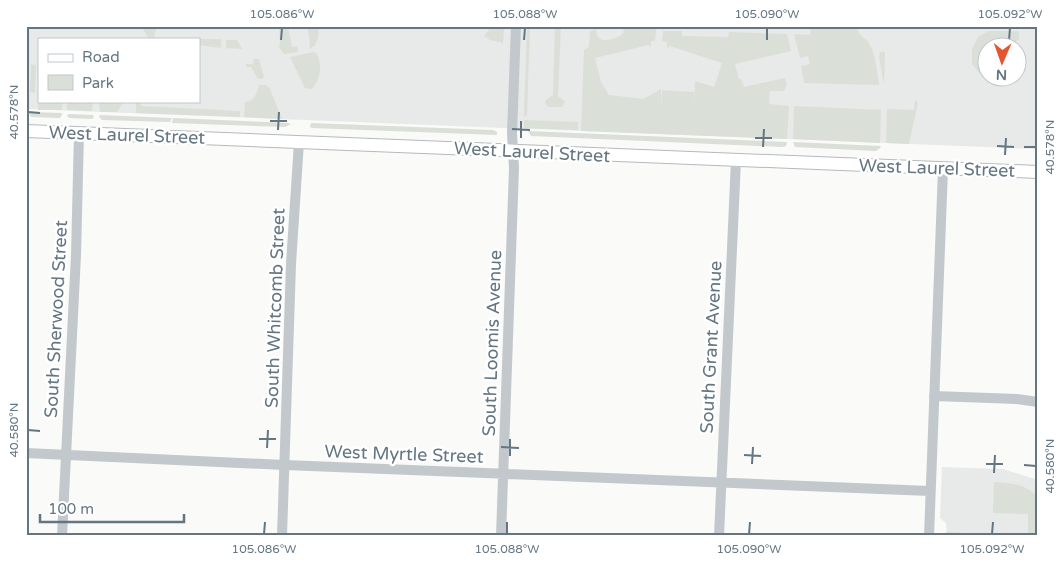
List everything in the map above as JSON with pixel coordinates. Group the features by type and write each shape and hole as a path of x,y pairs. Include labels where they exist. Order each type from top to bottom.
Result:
{"main road":[{"name":"West Laurel Street","path":"26,131 1038,172"}],"street":[{"name":"South Loomis Avenue","path":"501,536 516,26"},
{"name":"South Sherwood Street","path":"62,536 76,255 79,133"},
{"name":"South Whitcomb Street","path":"282,536 291,264 299,142"},
{"name":"South Grant Avenue","path":"719,536 736,160"},
{"path":"929,536 943,169"},
{"path":"934,396 1017,399 1038,402"},
{"name":"West Myrtle Street","path":"26,453 930,491"}],"shaded area":[{"path":"26,26 1038,26 1038,149 26,109"},
{"path":"942,467 1003,469 1038,480 1038,536 947,536 946,523 940,518"}],"green space":[{"path":"141,26 157,26 154,37 158,38 148,38"},
{"path":"279,26 288,26 292,47 297,46 298,52 284,54 279,47"},
{"path":"307,26 319,26 316,43 309,49 310,43"},
{"path":"485,26 504,26 503,43 490,40 484,36 489,30"},
{"path":"527,26 530,26 527,115 524,117"},
{"path":"555,26 561,26 558,96 565,102 562,107 548,107 545,103 546,100 553,95"},
{"path":"622,26 656,29 655,41 651,41 651,47 648,45 595,58 601,82 609,95 643,99 661,89 661,107 662,90 694,92 694,108 695,81 714,87 722,63 670,46 667,48 667,42 662,41 663,31 682,31 682,36 728,37 729,32 787,34 791,51 735,64 739,79 741,79 744,87 785,78 787,84 784,91 770,91 769,104 789,106 787,139 581,131 584,50 589,47 590,31 596,29 597,36 602,40 611,39 617,38 624,32"},
{"path":"813,26 858,26 860,35 868,42 872,50 879,85 804,83 801,66 810,64 808,56 800,58 794,34 810,35"},
{"path":"988,31 1019,31 1019,38 978,37"},
{"path":"200,39 221,39 221,48 200,45"},
{"path":"226,40 237,40 242,49 226,48"},
{"path":"976,41 976,69 972,64 972,49"},
{"path":"314,52 319,59 320,71 316,84 311,89 305,88 290,57"},
{"path":"880,52 885,52 884,84 879,57"},
{"path":"254,59 259,59 264,77 262,79 258,79 251,67 246,67 246,64 253,64"},
{"path":"31,64 36,65 35,93 30,92"},
{"path":"259,85 266,85 270,89 282,119 244,117 245,102 255,96"},
{"path":"915,100 918,102 909,144 886,143 887,109 914,110"},
{"path":"38,102 62,102 62,110 38,110"},
{"path":"67,102 93,102 92,111 67,110"},
{"path":"99,102 123,102 117,112 100,112"},
{"path":"136,102 140,102 141,106 240,111 240,117 136,113"},
{"path":"794,106 881,110 880,143 793,139"},
{"path":"28,112 62,113 62,115 60,118 31,117"},
{"path":"68,114 93,115 94,117 92,119 69,118"},
{"path":"100,115 172,118 170,122 102,120 99,117"},
{"path":"173,118 291,124 285,127 172,123"},
{"path":"524,120 578,122 578,130 524,128"},
{"path":"311,123 493,130 497,132 497,135 312,128 310,127"},
{"path":"528,131 787,142 786,146 782,147 531,136"},
{"path":"793,142 881,146 876,151 795,147"},
{"path":"994,482 1023,487 1038,497 1038,536 1028,536 1028,514 993,513"},
{"path":"946,532 983,534 988,536 946,536"}]}
